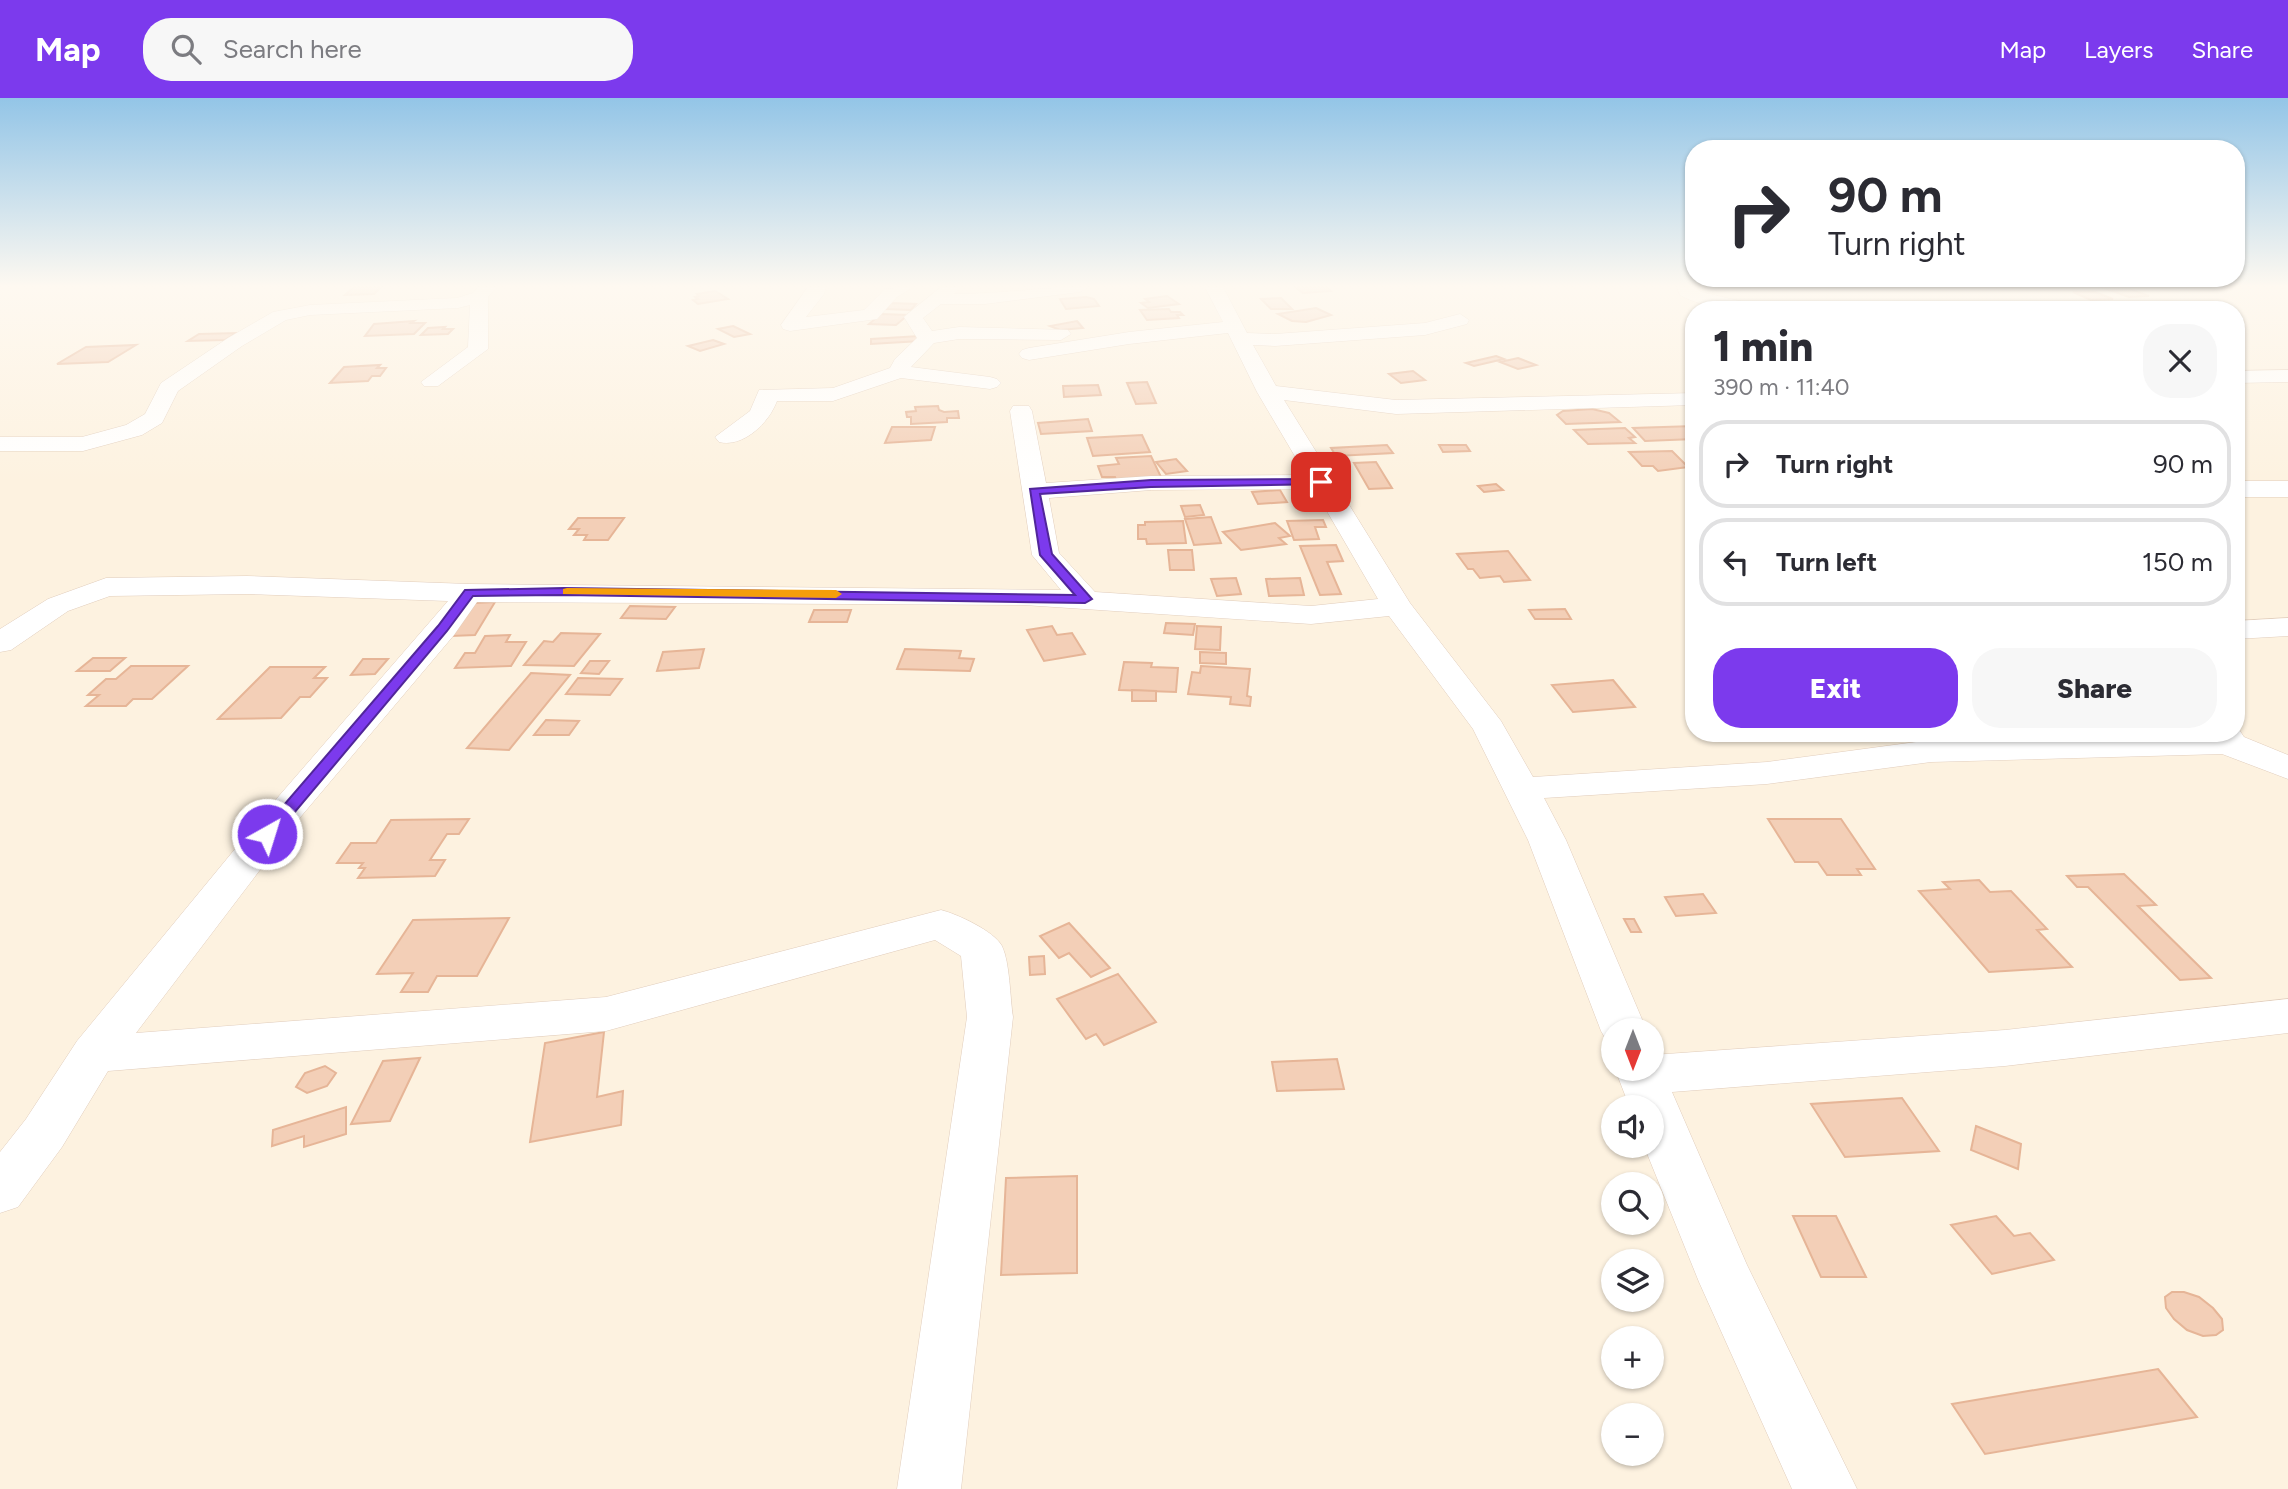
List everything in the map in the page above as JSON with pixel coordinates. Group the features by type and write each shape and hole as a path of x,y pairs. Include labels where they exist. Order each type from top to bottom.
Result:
{"street":[{"path":"0,443 83,443 134,430 155,418 169,388 221,352"},
{"path":"431,382 474,352"},
{"path":"899,372 902,363 913,352"},
{"path":"1029,354 1042,352"},
{"path":"1247,352 1321,482 1397,606 1489,728 1547,840 1619,1018"},
{"path":"727,437 753,423 766,405 768,395 793,393 814,397 864,386 899,372 990,383"},
{"path":"2245,377 2288,376"},
{"path":"1268,392 1396,407 1685,399"},
{"path":"1021,411 1046,555 1085,599"},
{"path":"1034,491 1151,483 1321,482"},
{"path":"2245,489 2288,489"},
{"path":"0,616 58,605 106,587 247,585 469,593 564,591 1085,599 1185,609 1311,615 1397,606"},
{"path":"0,1191 44,1133 94,1054 285,812 443,629 469,593"},
{"path":"0,643 58,605"},
{"path":"2245,629 2288,627"},
{"path":"1521,789 1767,774 1860,746 1931,751 2135,742"},
{"path":"2234,742 2288,768"},
{"path":"94,1054 606,1014 941,924 982,949 990,1017 929,1489"},
{"path":"1664,1058 2005,1048 2288,1016"},
{"path":"1644,1082 1700,1225 1776,1392 1825,1489"}],"building":[{"path":"78,352 125,352 108,362 57,364"},
{"path":"1496,356 1504,359 1474,366 1466,363"},
{"path":"1518,358 1536,365 1518,369 1500,362"},
{"path":"380,365 377,368 386,368 380,376 372,376 368,381 330,383 344,367"},
{"path":"1413,371 1425,380 1401,383 1389,374"},
{"path":"1147,382 1156,403 1136,404 1127,383"},
{"path":"1098,385 1101,395 1064,397 1063,386"},
{"path":"938,406 939,410 944,412 958,411 959,418 947,418 947,422 911,424 911,417 907,417 906,412 916,411 915,407"},
{"path":"1592,409 1609,413 1620,422 1566,424 1557,415 1563,411"},
{"path":"1088,419 1092,431 1041,434 1038,423"},
{"path":"1685,426 1685,439 1645,441 1633,428"},
{"path":"892,427 935,427 931,440 885,443"},
{"path":"1625,428 1635,437 1629,438 1635,443 1588,444 1574,430"},
{"path":"1142,435 1150,452 1093,456 1087,438"},
{"path":"1387,445 1393,453 1336,456 1331,448"},
{"path":"1439,445 1466,445 1470,451 1443,452"},
{"path":"1672,451 1685,464 1685,467 1658,471 1653,466 1642,466 1629,452"},
{"path":"1151,456 1161,477 1116,480 1115,477 1102,477 1098,466 1119,464 1116,458"},
{"path":"1176,459 1187,471 1166,474 1156,462"},
{"path":"1376,462 1392,488 1369,489 1354,463"},
{"path":"1496,484 1503,490 1484,492 1478,486"},
{"path":"1280,490 1287,502 1258,504 1252,492"},
{"path":"1200,505 1204,515 1185,517 1181,506"},
{"path":"1211,517 1221,543 1194,545 1185,519"},
{"path":"578,518 624,518 608,540 584,540 587,535 574,535 579,529 569,529"},
{"path":"1323,520 1326,527 1315,527 1319,539 1294,540 1287,521"},
{"path":"1183,521 1186,543 1147,544 1146,539 1138,539 1138,525 1145,525 1145,522"},
{"path":"1275,523 1290,536 1279,538 1286,544 1241,550 1223,532"},
{"path":"1336,545 1343,561 1327,562 1341,594 1320,595 1300,546"},
{"path":"1168,550 1192,550 1194,570 1170,570"},
{"path":"1508,551 1530,580 1504,582 1500,576 1480,578 1473,569 1468,569 1457,554"},
{"path":"1236,578 1241,594 1217,596 1211,579"},
{"path":"1300,578 1304,595 1269,596 1266,579"},
{"path":"495,602 475,635 452,636 474,603"},
{"path":"630,606 675,607 666,619 621,618"},
{"path":"1565,609 1571,619 1535,619 1529,610"},
{"path":"814,610 851,610 847,622 809,622"},
{"path":"1166,623 1195,624 1193,635 1164,633"},
{"path":"1052,626 1057,635 1072,633 1085,654 1044,661 1027,630"},
{"path":"1197,626 1221,627 1220,650 1195,649"},
{"path":"561,633 600,634 574,666 524,665 544,641 553,642"},
{"path":"510,635 506,642 526,642 511,666 455,668 465,653 475,653 485,636"},
{"path":"704,649 699,668 657,671 663,652"},
{"path":"905,649 961,651 959,658 974,659 970,671 897,669"},
{"path":"1200,652 1226,653 1226,664 1200,663"},
{"path":"93,658 125,658 110,671 77,671"},
{"path":"363,659 388,659 375,674 351,675"},
{"path":"590,661 609,661 599,674 581,673"},
{"path":"1124,662 1178,668 1176,692 1119,690"},
{"path":"131,666 188,666 152,699 133,699 126,706 86,706 99,695 88,695 106,679 116,679"},
{"path":"1201,666 1250,669 1247,696 1251,697 1250,706 1230,704 1231,697 1188,694 1192,672 1200,673"},
{"path":"270,667 325,667 314,678 327,678 310,697 300,697 281,718 218,719"},
{"path":"531,673 570,675 509,750 467,748"},
{"path":"578,678 622,679 610,695 566,694"},
{"path":"1613,680 1635,707 1573,712 1552,685"},
{"path":"1132,690 1156,691 1156,701 1132,701"},
{"path":"546,720 579,721 569,735 534,735"},
{"path":"469,819 459,834 447,834 430,860 445,860 435,876 358,878 365,868 359,868 363,863 337,863 351,843 376,843 391,820"},
{"path":"1768,819 1841,819 1875,869 1857,869 1861,875 1827,875 1818,862 1795,862"},
{"path":"2124,874 2156,905 2138,906 2211,978 2180,980 2088,887 2077,887 2067,876"},
{"path":"1979,880 1990,892 2011,891 2047,929 2037,930 2072,967 1989,972 1919,891 1950,889 1943,882"},
{"path":"1703,894 1716,913 1676,916 1665,897"},
{"path":"509,918 477,976 437,976 428,992 401,992 413,973 377,974 413,920"},
{"path":"1624,919 1634,919 1641,932 1631,932"},
{"path":"1069,923 1110,968 1091,977 1069,953 1059,958 1040,936"},
{"path":"1044,956 1045,974 1030,975 1029,957"},
{"path":"1118,974 1156,1022 1104,1045 1096,1034 1086,1039 1057,999"},
{"path":"604,1032 597,1097 623,1091 621,1125 530,1142 545,1043"},
{"path":"420,1058 390,1121 351,1124 383,1061"},
{"path":"1337,1059 1344,1089 1277,1091 1272,1062"},
{"path":"325,1066 336,1073 327,1086 307,1093 296,1087 305,1073"},
{"path":"1902,1098 1939,1151 1845,1157 1811,1104"},
{"path":"346,1107 346,1134 304,1147 304,1136 272,1146 273,1130"},
{"path":"1976,1126 2021,1144 2018,1169 1971,1150"},
{"path":"1077,1176 1077,1273 1001,1275 1006,1178"},
{"path":"1793,1216 1836,1216 1866,1277 1821,1277"},
{"path":"1996,1216 2014,1236 2030,1233 2054,1260 1992,1274 1951,1225"},
{"path":"2172,1292 2184,1292 2199,1297 2222,1319 2223,1330 2216,1335 2203,1336 2187,1330 2166,1308 2165,1297"},
{"path":"2158,1369 2197,1417 1985,1454 1952,1404"}],"slow traffic":[{"path":"567,591 836,594"}],"route":[{"path":"267,834 443,629 469,593 564,591 1085,599 1046,555 1034,491 1151,483 1321,482"}]}
